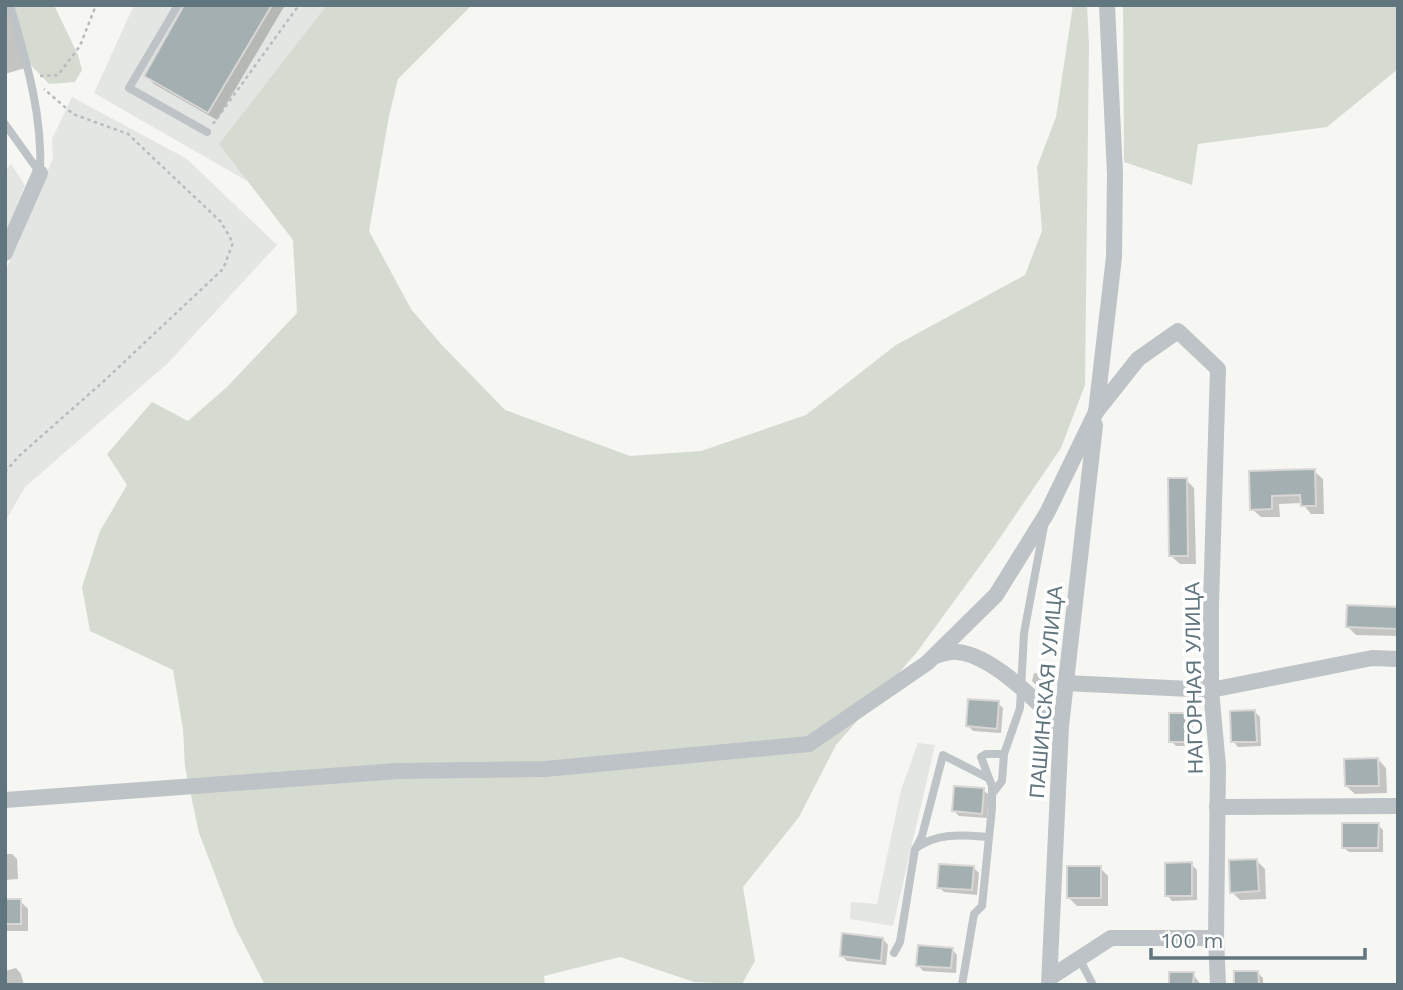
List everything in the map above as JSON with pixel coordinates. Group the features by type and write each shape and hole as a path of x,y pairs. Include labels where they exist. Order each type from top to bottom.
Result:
{"street":[{"name":"ПАШИНСКАЯ УЛИЦА","path":"1050,981 1061,726 1114,257 1115,174 1107,5"},
{"path":"5,253 40,173"},
{"name":"НАГОРНАЯ УЛИЦА","path":"1096,412 1138,359 1178,331 1218,369 1211,605 1211,690 1217,766 1218,985"},
{"path":"5,800 398,771 545,769 809,744 935,656 996,595 1047,513 1096,412"},
{"path":"935,656 956,651 980,659 1021,687 1061,726"},
{"path":"1065,682 1211,690 1372,658 1398,659"},
{"path":"1217,807 1398,806"},
{"name":"ПАШИНСКАЯ УЛИЦА","path":"1050,981 1111,938 1216,938"}],"lane":[{"path":"10,5 30,77 41,145 40,173"},
{"path":"178,5 129,88 207,132"},
{"path":"5,124 40,173"},
{"path":"992,794 1002,781 1004,754 1020,708 1024,633 1047,513"},
{"path":"962,985 974,914 982,906 989,837 992,794 981,757 986,754 1004,754"},
{"path":"894,953 900,942 915,849 922,836 943,755 988,778"},
{"path":"915,849 927,840 954,835 989,837"},
{"path":"1079,958 1093,985"}],"path":[{"path":"30,77 58,75 80,46 96,5"},
{"path":"207,132 299,5"},
{"path":"5,472 19,456 104,381 223,269 233,243 221,222 128,134 74,114 30,77"}],"shaded area":[{"path":"13,5 54,5 78,55 82,70 75,82 49,84 29,63"},
{"path":"134,5 376,5 247,181 94,93"},
{"path":"327,5 472,5 398,79 369,231 411,309 505,410 630,456 701,451 806,415 896,345 1025,275 1042,231 1037,167 1056,117 1073,5 1087,5 1089,45 1085,385 1061,448 993,548 917,652 836,745 799,817 743,887 755,961 742,984 694,982 620,957 544,976 545,985 265,985 235,927 199,833 185,767 183,729 173,670 90,631 82,587 100,531 127,485 107,454 152,402 188,421 227,387 297,313 293,240 219,144"},
{"path":"1123,5 1398,5 1398,69 1327,127 1198,144 1192,185 1124,162"},
{"path":"72,97 187,159 277,245 168,363 25,487 5,522 5,271 53,158 52,139"},
{"path":"11,164 25,185 5,235 5,171"},
{"path":"918,743 935,745 893,926 850,919 851,902 877,904 901,790"}],"building":[{"path":"184,5 272,5 208,113 144,76"},
{"path":"1315,469 1316,506 1301,506 1300,495 1272,496 1272,509 1250,510 1249,471"},
{"path":"1168,478 1187,478 1188,556 1169,556"},
{"path":"1347,605 1398,607 1398,629 1346,627"},
{"path":"968,699 999,701 997,729 966,726"},
{"path":"1255,710 1257,742 1231,742 1230,711"},
{"path":"1169,713 1188,713 1189,742 1169,742"},
{"path":"1378,758 1379,786 1345,786 1344,759"},
{"path":"954,786 984,788 982,814 952,811"},
{"path":"1342,823 1379,823 1378,848 1342,848"},
{"path":"1257,859 1259,891 1230,893 1229,860"},
{"path":"1192,862 1192,896 1165,896 1165,863"},
{"path":"939,864 974,866 972,890 937,888"},
{"path":"1067,866 1101,866 1101,898 1067,898"},
{"path":"5,899 21,899 21,924 5,924"},
{"path":"842,933 883,938 881,961 840,956"},
{"path":"918,945 953,948 951,968 916,966"},
{"path":"1234,971 1258,971 1259,985 1234,985"},
{"path":"1169,972 1194,972 1193,985 1169,985"}]}
